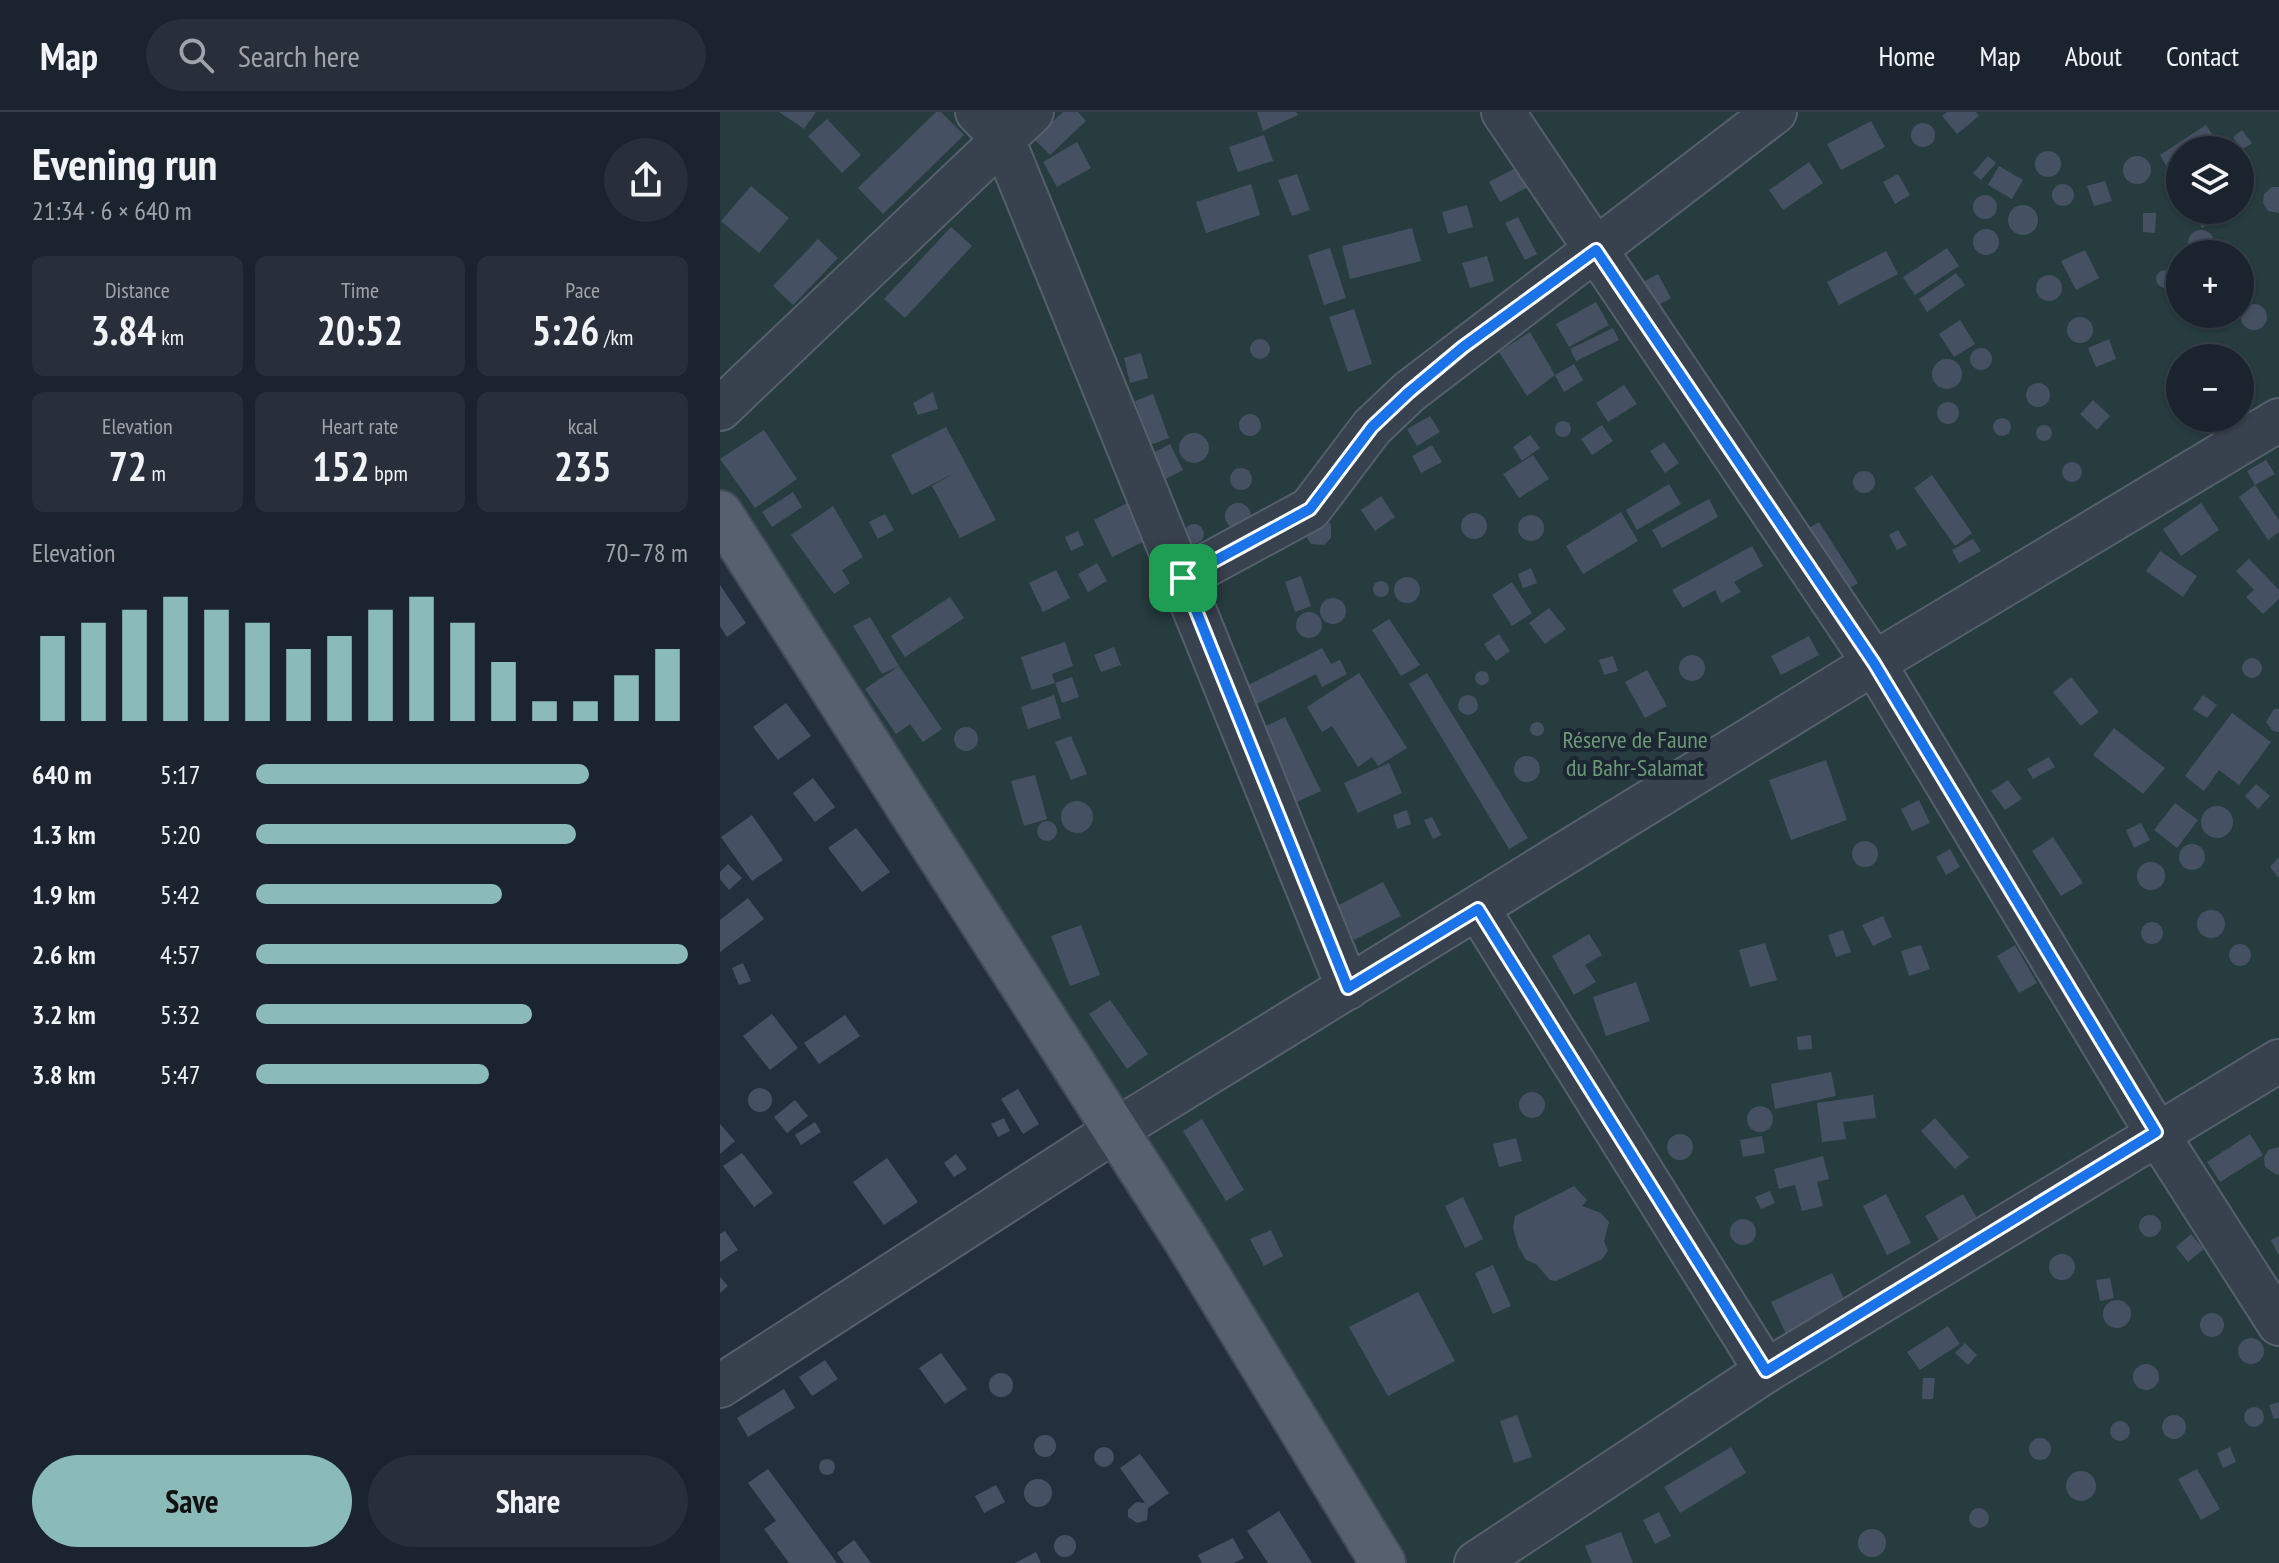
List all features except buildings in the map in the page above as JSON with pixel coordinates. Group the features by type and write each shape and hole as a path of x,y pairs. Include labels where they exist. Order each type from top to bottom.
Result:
{"main road":[{"path":"720,513 1116,1130 1383,1563"}],"street":[{"path":"1503,112 1874,663 2156,1132 2279,1324"},
{"path":"1183,578 1310,509 1372,427 1409,392 1463,347 1596,250 1775,112"},
{"path":"720,409 1004,121 1348,988"},
{"path":"720,1386 1116,1130 1874,663 2279,420"},
{"path":"1478,909 1766,1371"},
{"path":"1476,1563 1766,1371 2156,1132 2279,1061"}],"green space":[{"name":"Réserve de Faune du Bahr-Salamat","path":"720,112 2279,112 2279,1563 1383,1563 720,513"}],"route":[{"path":"1596,250 1874,663 2156,1132 1766,1371 1478,909 1348,988 1183,578 1310,509 1372,427 1409,392 1463,347 1596,250"}]}
